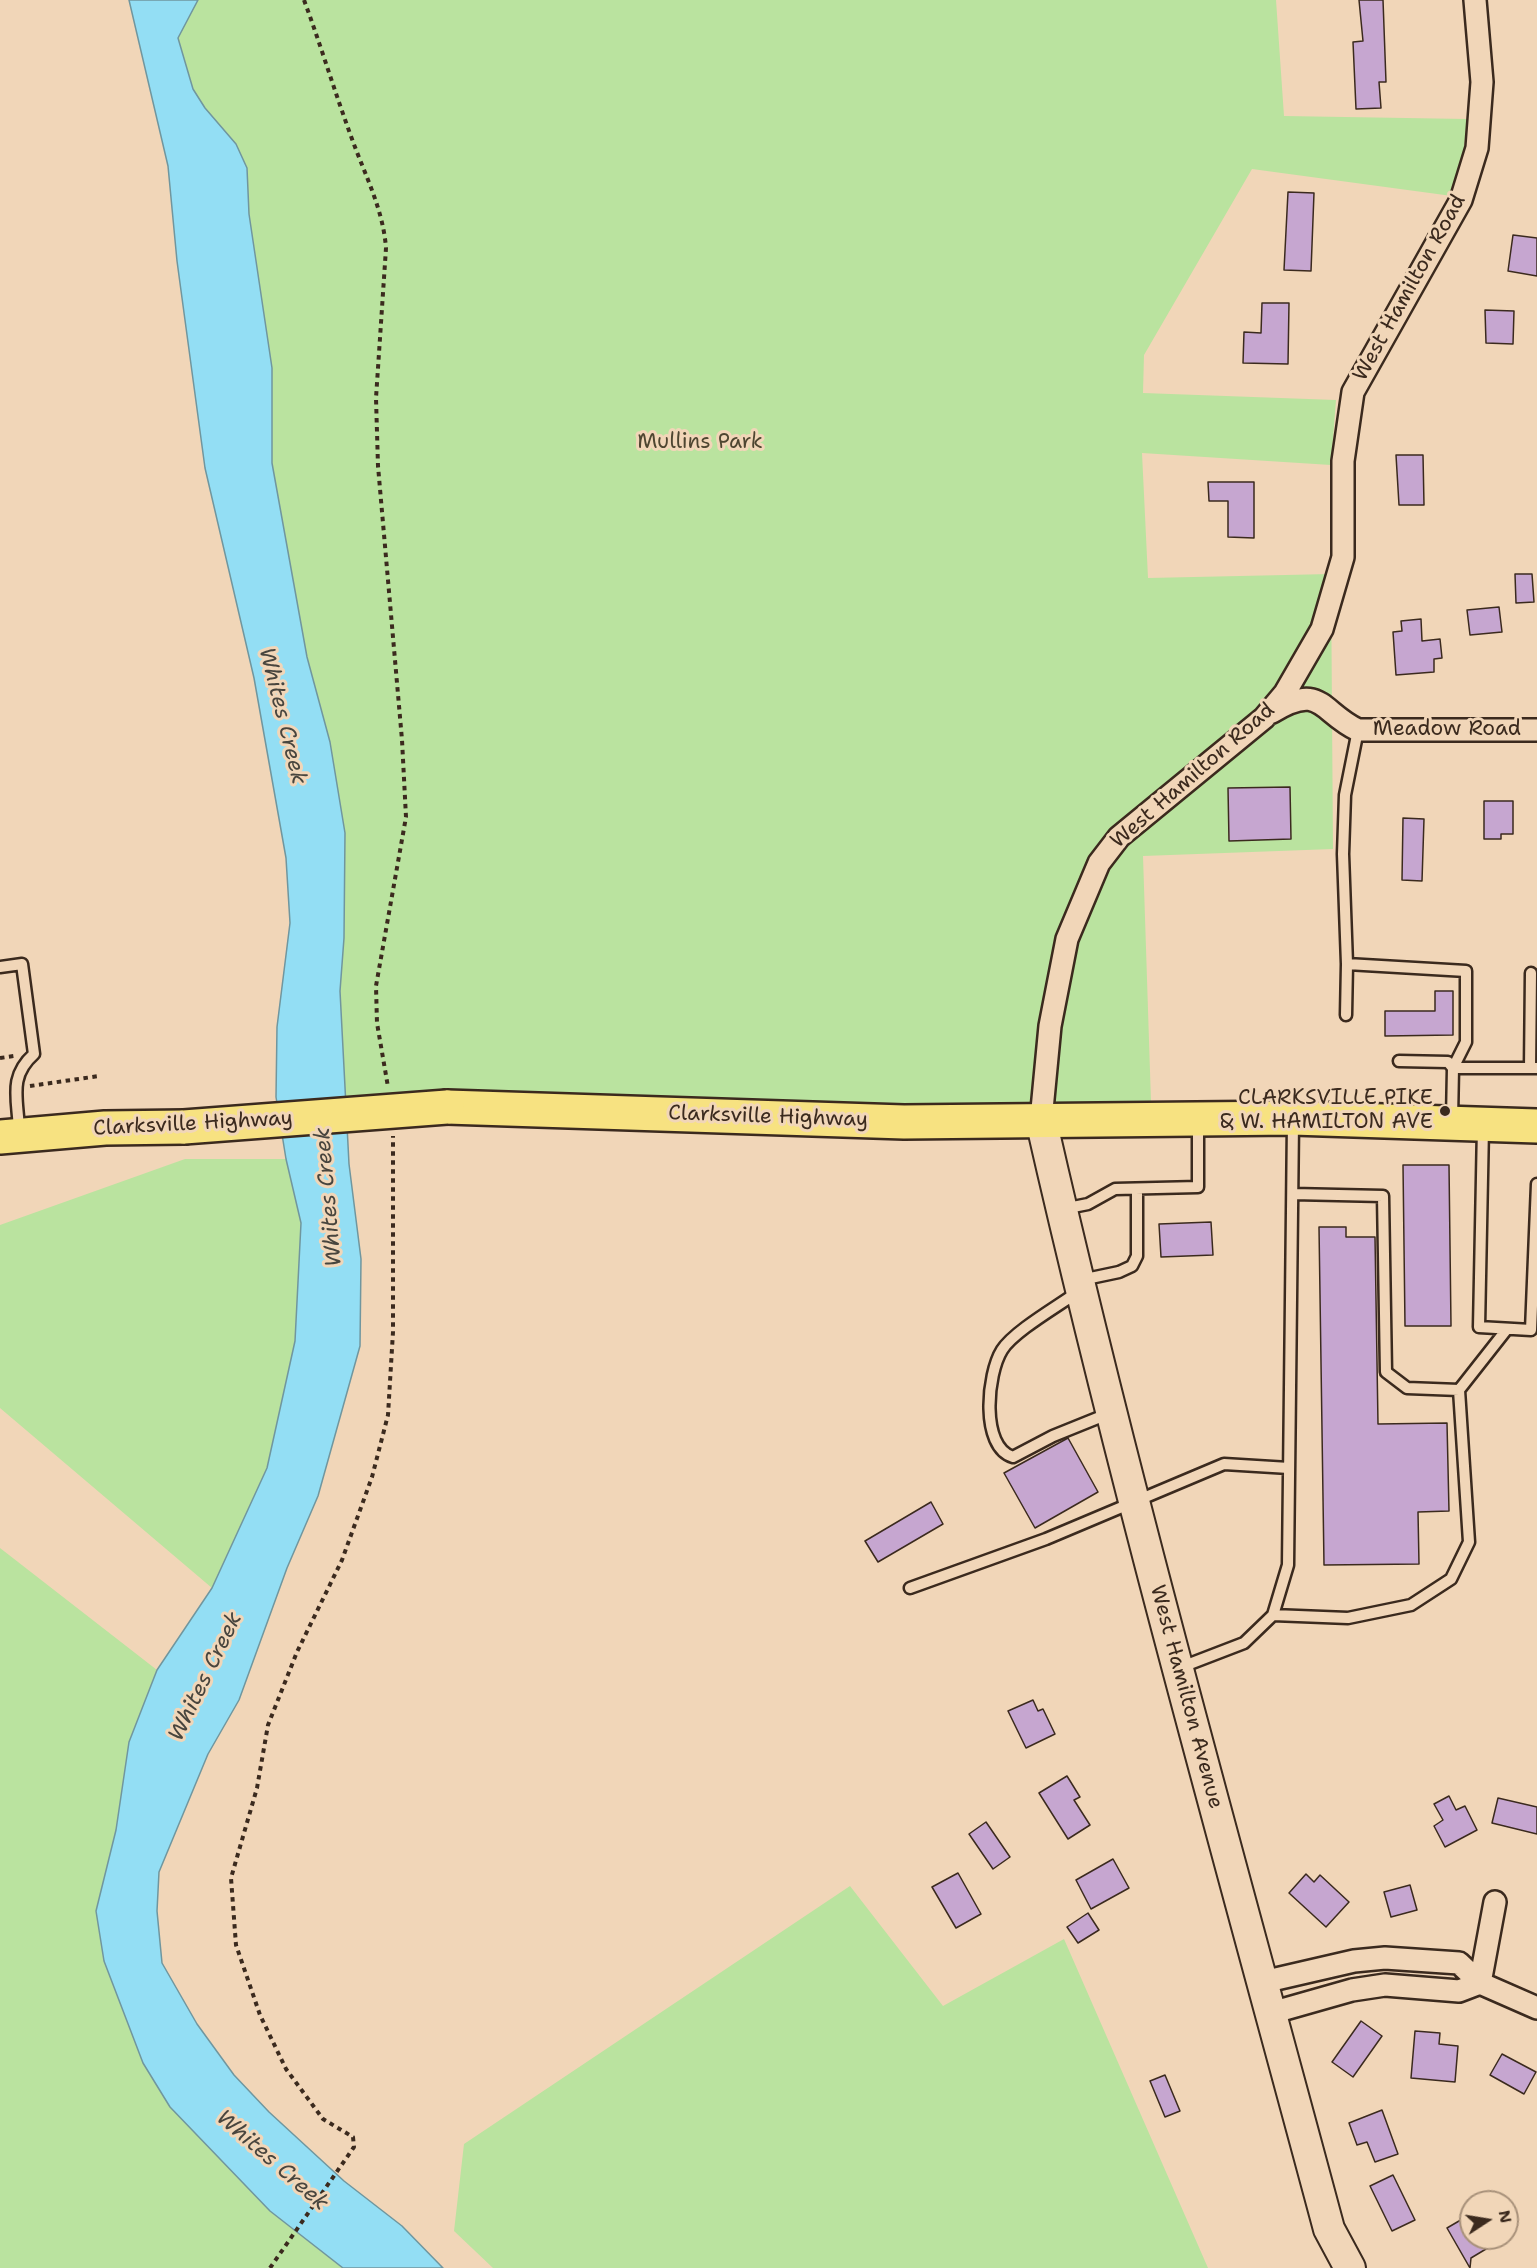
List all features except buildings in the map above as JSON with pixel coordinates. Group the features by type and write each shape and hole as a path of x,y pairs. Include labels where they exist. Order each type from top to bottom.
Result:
{"main road":[{"name":"Clarksville Highway","path":"9,1136 105,1128 184,1127 447,1107 904,1122 1293,1118 1537,1126"}],"street":[{"name":"West Hamilton Road","path":"1041,1120 1050,1026 1066,939 1099,863 1119,837 1264,718 1285,693 1322,629 1343,557 1343,461 1353,393 1438,245 1461,200 1477,147 1482,82 1475,0"},
{"name":"Meadow Road","path":"1264,718 1294,701 1312,699 1323,703 1343,723 1358,730 1537,730"},
{"name":"West Hamilton Avenue","path":"1041,1120 1078,1285 1110,1413 1329,2229 1350,2268"},
{"path":"1480,1983 1495,1902"},
{"path":"1263,1982 1354,1961 1385,1958 1459,1963 1480,1983 1537,2008"},
{"path":"1354,1961 1360,1989"},
{"path":"1271,2013 1360,1989 1384,1985 1459,1990 1480,1983"}],"lane":[{"path":"1346,1015 1345,795 1358,730"},
{"path":"0,967 22,964 34,1053 18,1072 9,1136"},
{"path":"1347,964 1466,971 1466,1042 1454,1068"},
{"path":"1454,1068 1534,1068 1531,973"},
{"path":"1399,1061 1448,1062 1454,1068 1468,1123 1479,1327 1532,1330 1537,1184"},
{"path":"1178,1668 1244,1643 1273,1615 1288,1565 1293,1118"},
{"path":"1061,1210 1088,1204 1115,1189 1198,1187 1198,1119"},
{"path":"1110,1413 1053,1436 1013,1457 1002,1454 993,1440 989,1414 995,1369 1002,1350 1078,1285 1132,1266 1137,1256 1137,1189"},
{"path":"1293,1194 1383,1196 1386,1371 1407,1388 1460,1390"},
{"path":"1273,1615 1348,1618 1411,1605 1451,1580 1469,1542 1460,1390 1507,1329"},
{"path":"910,1588 1046,1539 1224,1464 1290,1468"}],"path":[{"path":"17,1088 99,1076"},
{"path":"270,2268 341,2166"}],"green space":[{"name":"Mullins Park","path":"175,0 1276,0 1284,116 1467,119 1462,168 1452,196 1252,169 1144,355 1143,393 1336,400 1331,465 1142,453 1148,578 1331,574 1333,849 1143,856 1151,1102 333,1107 168,38"},
{"path":"185,1159 286,1159 301,1223 295,1341 267,1468 212,1588 0,1408 0,1225"},
{"path":"0,1548 157,1670 129,1742 116,1830 96,1911 104,1961 122,2004 270,2211 343,2268 0,2268"},
{"path":"850,1886 943,2006 1064,1939 1208,2268 493,2268 454,2231 464,2144"}],"water":[{"name":"Whites Creek","path":"129,0 198,0 178,38 193,89 205,108 236,144 247,168 249,214 272,368 272,463 307,657 330,742 345,833 344,938 340,991 349,1164 361,1259 360,1346 318,1496 287,1568 239,1700 208,1754 159,1872 157,1911 162,1963 197,2024 234,2075 269,2112 344,2181 402,2226 443,2268 343,2268 270,2211 170,2107 143,2063 104,1961 96,1911 116,1830 129,1742 157,1670 212,1588 267,1468 295,1341 301,1223 286,1159 276,1097 277,1027 290,923 286,858 254,678 205,468 177,261 168,166"}],"place":[{"name":"CLARKSVILLE PIKE & W. HAMILTON AVE","path":"1445,1111"}]}
